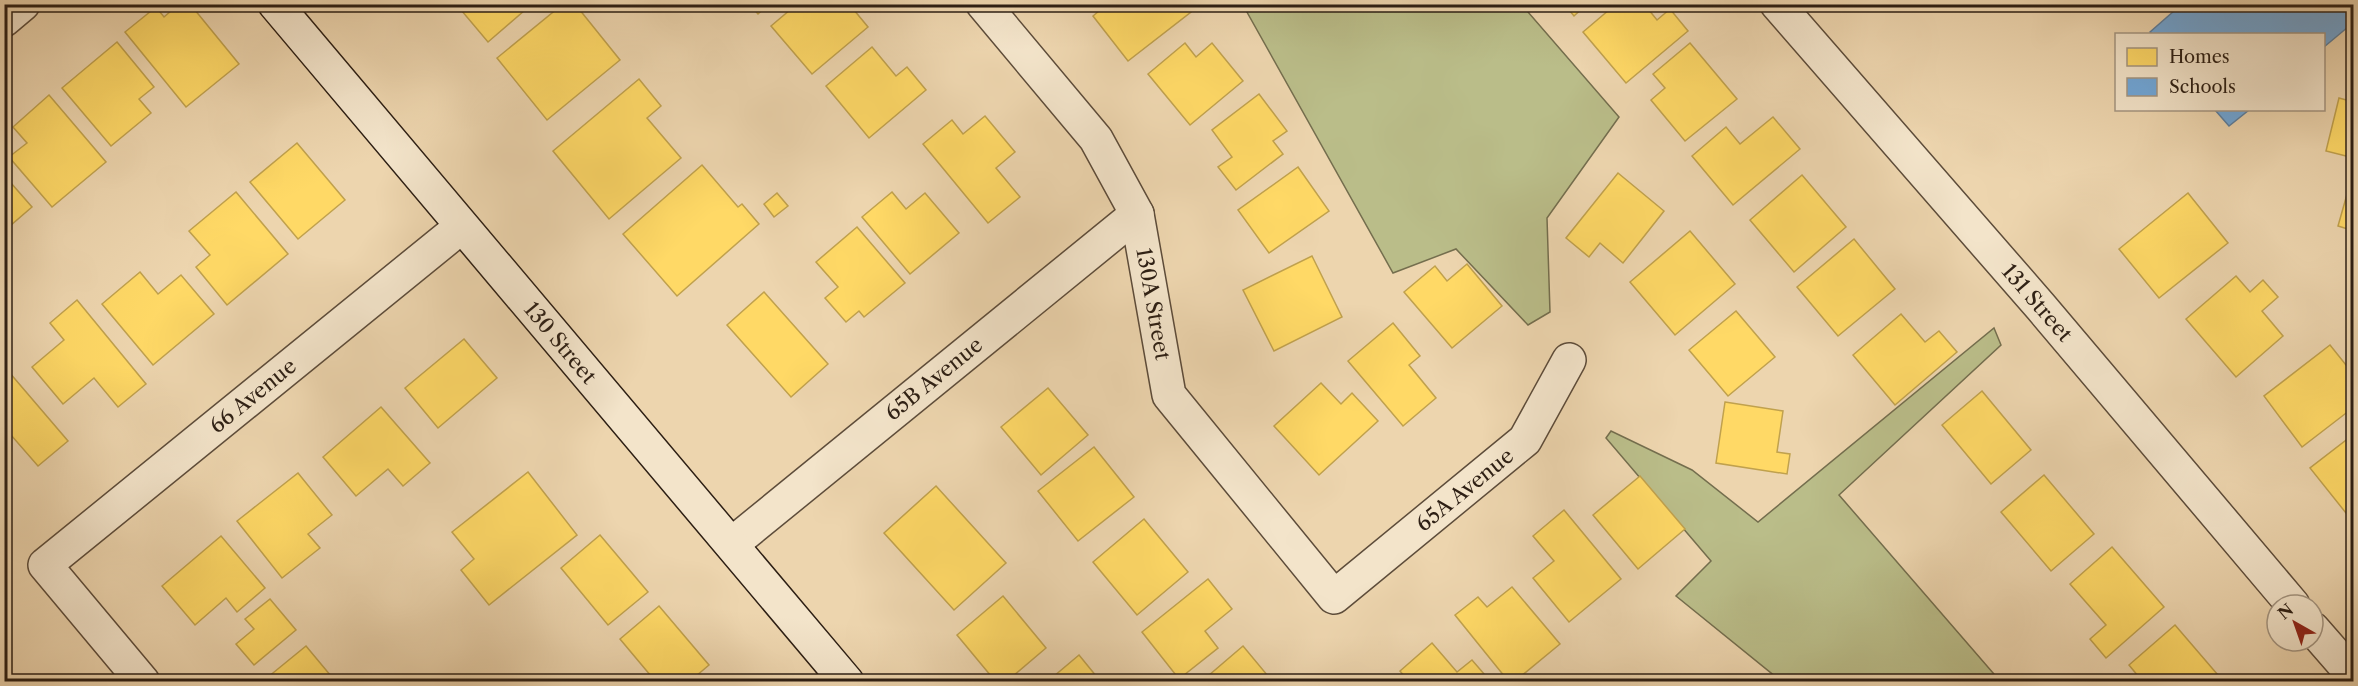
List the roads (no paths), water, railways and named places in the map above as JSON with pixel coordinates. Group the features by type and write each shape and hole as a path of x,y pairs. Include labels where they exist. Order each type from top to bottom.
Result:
{"street":[{"path":"4,20 23,4"},
{"name":"130 Street","path":"275,4 461,227 847,681"},
{"name":"130A Street","path":"983,4 1096,139 1137,214 1169,395 1334,597"},
{"name":"131 Street","path":"1777,4 2041,307 2283,593"},
{"name":"65B Avenue","path":"732,544 1137,214"},
{"name":"66 Avenue","path":"143,681 45,565 461,227"},
{"name":"65A Avenue","path":"1334,597 1525,440 1569,360"},
{"path":"2325,643 2354,676"}]}
